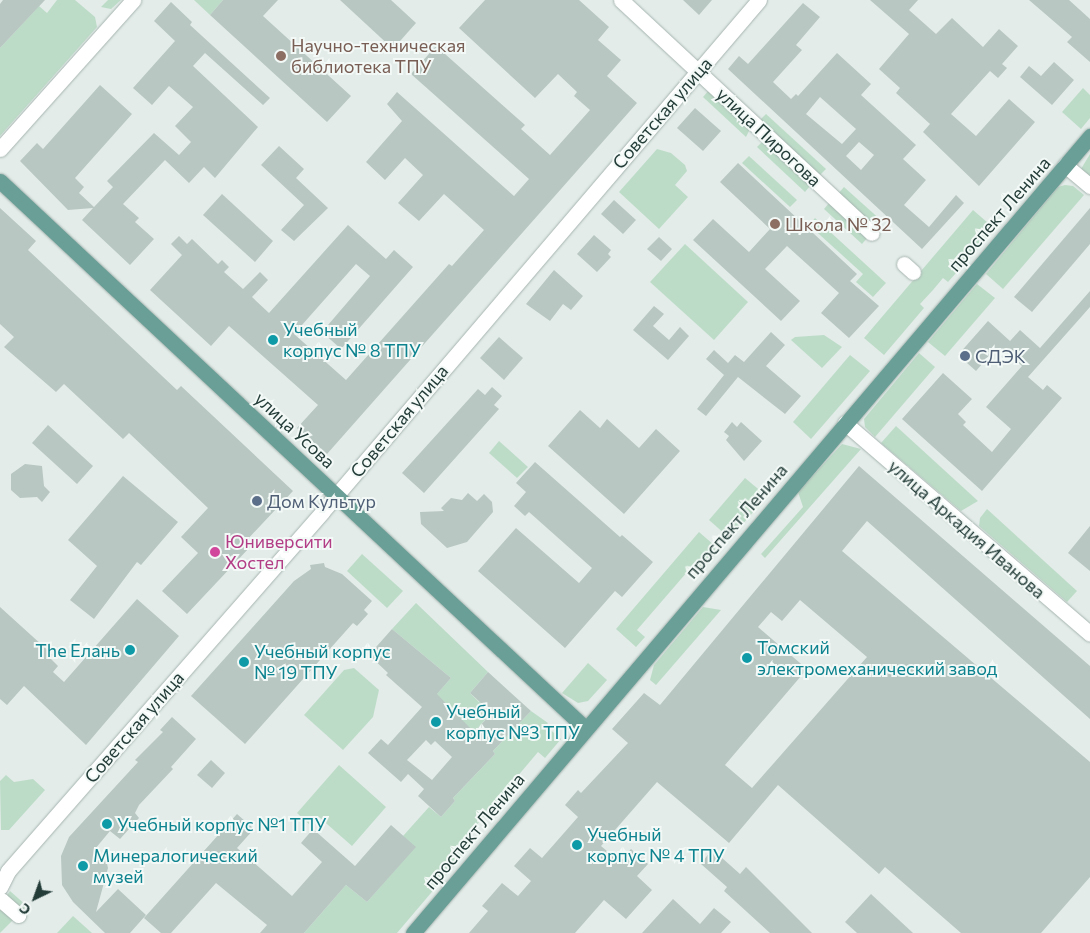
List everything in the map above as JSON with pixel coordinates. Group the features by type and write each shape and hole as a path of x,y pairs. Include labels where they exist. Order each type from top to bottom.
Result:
{"main road":[{"name":"проспект Ленина","path":"413,933 585,728 1090,136"},
{"name":"улица Усова","path":"0,181 585,728"}],"street":[{"path":"0,149 133,0"},
{"name":"улица Пирогова","path":"621,0 872,233"},
{"name":"Советская улица","path":"0,893 4,868 336,495 759,0"},
{"path":"1065,165 1090,186"},
{"name":"улица Аркадия Иванова","path":"845,423 1090,634"},
{"path":"0,893 18,915"}],"green space":[{"path":"57,0 75,0 95,17 97,27 0,136 0,48 39,6 47,13"},
{"path":"108,0 121,0 111,9 101,7"},
{"path":"194,0 223,0 210,15"},
{"path":"1083,88 1090,95 1090,118 1081,129 1062,112"},
{"path":"709,90 750,129 746,137 703,97"},
{"path":"766,114 826,169 818,177 758,122"},
{"path":"764,140 811,185 805,192 757,147"},
{"path":"657,149 671,153 685,165 687,171 675,185 688,197 659,229 619,192"},
{"path":"1090,154 1090,180 1081,169"},
{"path":"749,156 797,200 790,207 742,163"},
{"path":"1065,185 1073,186 1084,195 1003,289 986,274 1058,187"},
{"path":"844,187 883,222 875,230 837,195"},
{"path":"830,202 868,237 862,244 824,209"},
{"path":"973,210 995,229 948,282 943,278 920,304 924,308 884,355 864,338"},
{"path":"815,218 886,283 873,297 856,282 863,274 809,225"},
{"path":"685,244 748,302 714,340 650,282"},
{"path":"977,284 995,298 945,356 928,342"},
{"path":"824,335 842,347 822,368 791,340 795,337"},
{"path":"919,353 935,367 875,437 865,427 864,419"},
{"path":"850,355 870,371 811,439 793,422"},
{"path":"896,426 978,501 961,511 881,443"},
{"path":"499,441 528,467 517,478 489,453"},
{"path":"842,444 861,449 765,558 761,554 803,507 798,492"},
{"path":"745,478 763,493 761,503 735,533 726,535 709,520"},
{"path":"987,509 1077,591 1067,602 979,526 980,518"},
{"path":"699,532 714,545 716,554 702,570 694,564 637,630 645,637 636,647 616,629"},
{"path":"362,554 403,591 387,608 347,571"},
{"path":"416,603 488,672 470,693 479,702 483,698 495,709 474,732 456,717 459,714 436,695 451,678 392,629"},
{"path":"703,607 721,610 656,685 650,680 654,665"},
{"path":"588,663 607,680 588,701 578,703 562,693"},
{"path":"354,668 379,690 373,717 343,750 304,715 344,670"},
{"path":"531,711 548,723 546,726 561,739 545,758 538,752 463,841 470,847 397,933 304,933 346,885 367,902 415,847 403,836 429,807 441,817 455,801 453,798 495,754 493,751"},
{"path":"339,765 386,807 352,846 319,817 311,826 297,813"},
{"path":"6,775 14,782 33,779 45,790 9,830 1,830 0,781"},
{"path":"10,891 27,906 0,933 0,905"},
{"path":"73,916 92,933 57,933"}],"building":[{"path":"3,0 45,0 0,48 0,4"},
{"name":"Научно-техническая библиотека ТПУ","path":"223,0 278,0 263,16 351,96 327,122 210,15"},
{"name":"Научно-техническая библиотека ТПУ","path":"340,0 391,0 416,23 393,49"},
{"path":"485,0 579,0 609,27 598,40 621,60 607,76 637,103 327,454 297,428 318,405 229,326 211,346 150,290 182,255 171,244 179,236 187,244 192,239 218,264 222,260 229,267 224,272 243,289 260,272 268,280 252,297 269,313 348,225 386,259 394,250 413,267 341,349 322,332 370,276 356,264 294,334 346,380 449,264 452,266 484,230 444,194 419,221 398,203 423,175 405,158 385,180 366,162 402,121 387,104 397,92 514,196 529,179 411,74 436,46 525,125 521,129 550,155 590,110 574,96 577,92 558,74 535,98 459,28"},
{"path":"683,0 712,0 699,15"},
{"path":"870,0 918,0 909,10 936,34 952,18 983,47 999,29 1018,46 1002,64 1007,68 998,78 990,71 951,114 976,136 1009,99 1035,122 979,186 923,132 930,124 896,93 900,88 879,69 909,34"},
{"path":"1029,0 1069,0 1090,19 1090,62 1067,42 1072,37"},
{"path":"171,2 192,22 190,25 270,98 263,105 205,53 193,66 258,127 215,178 204,167 189,183 165,160 123,204 139,218 135,222 154,239 130,265 82,220 93,208 68,210 20,161 37,143 43,149 100,85 132,114 75,178 84,187 79,193 94,207 113,187 107,181 154,133 179,155 191,142 175,126 193,107 169,86 152,105 133,88 175,41 154,21"},
{"path":"803,3 820,17 796,45 802,50 773,82 791,99 796,94 798,96 837,53 871,84 861,95 916,145 903,159 926,180 904,205 929,227 956,195 964,203 922,249 728,69 739,56 748,64","holes":["820,97 856,129 842,144 806,114","859,142 874,155 861,170 846,156"]},
{"path":"1054,62 1074,80 1052,105 1020,77 1029,66 1041,76"},
{"path":"695,108 721,131 703,151 677,128"},
{"path":"279,146 304,169 296,178 328,208 294,241 281,230 304,205 261,165"},
{"path":"738,163 857,274 850,281 879,306 849,338 821,313 839,293 787,246 765,269 800,301 781,321 693,240 713,219 749,252 770,229 720,182"},
{"path":"222,194 273,241 255,262 203,215"},
{"path":"614,200 636,220 623,234 601,214"},
{"path":"0,208 36,241 28,250 177,390 181,386 293,491 245,542 250,547 187,614 162,591 198,553 181,537 208,508 129,433 123,439 64,384 56,392 4,347 14,337 0,324"},
{"path":"1090,208 1090,244 1032,312 1014,297"},
{"path":"594,235 611,250 608,254 611,257 597,272 577,254"},
{"path":"659,237 672,249 661,261 647,249"},
{"path":"554,270 583,296 571,310 563,304 550,321 526,304"},
{"path":"1090,291 1090,307 1028,377 1043,390 1047,385 1062,398 982,491 902,419 943,373 972,399 958,414 966,422 963,425 992,452 1011,429 986,407 1022,366 1002,348 998,352 995,349 976,371 958,355 988,321 1010,341 1020,330 1040,348"},
{"path":"654,306 664,314 653,326 669,340 680,327 689,336 668,360 633,330"},
{"path":"771,332 785,345 766,366 801,396 785,414 738,377 706,416 697,409 724,375 706,359 714,350 728,363 735,355 744,362"},
{"path":"499,337 523,358 504,380 480,358"},
{"path":"492,387 502,396 494,405 499,409 424,493 402,473 478,389 485,395"},
{"path":"580,410 600,428 607,419 639,448 656,429 680,451 624,514 548,446"},
{"path":"732,422 737,427 741,422 762,441 744,461 726,440 729,436 724,432"},
{"path":"48,425 93,466 77,484 32,443"},
{"path":"535,462 620,537 622,535 653,562 622,597 615,591 565,648 478,571 516,528 579,583 592,568 529,512 525,516 514,506 526,492 516,483"},
{"path":"25,464 42,466 44,486 50,492 42,502 37,497 20,498 11,490 11,474"},
{"path":"859,466 1090,666 1090,719 867,521 842,551 1090,762 1090,877 1041,933 961,933 885,867 879,874 778,785 729,843 657,782 601,846 620,862 631,849 648,864 637,876 652,890 626,919 604,900 575,933 469,933 488,911 482,906 502,883 518,896 531,881 514,866 530,848 542,858 578,817 565,805 578,790 581,793 628,743 612,729 644,693 660,705","holes":["800,600 867,657 752,788 725,765 807,669 758,627 771,612 782,621"]},
{"path":"123,476 178,522 141,565 137,562 94,619 70,600 97,566 68,540"},
{"path":"468,493 477,501 484,494 492,502 493,512 467,542 447,548 421,524 420,512 444,511 441,508 451,498 462,500"},
{"path":"1090,526 1090,571 1068,553"},
{"path":"324,563 325,567 342,574 372,601 364,610 368,614 357,626 353,623 245,744 191,696 294,581 311,569 310,565"},
{"path":"137,599 179,636 86,745 24,686 7,705 0,699 0,607 53,655 50,658 58,666 53,672 64,682"},
{"name":"Учебный корпус №3 ТПУ","path":"392,629 451,678 437,694 474,732 492,713 470,693 488,672 531,711 493,751 495,754 453,798 455,801 441,817 418,796 424,789 408,774 401,782 368,753 381,739 388,745 422,707 386,675 388,673 369,655","holes":["426,740 431,745 435,741 452,757 432,780 407,760"]},
{"name":"Учебный корпус №1 ТПУ","path":"172,717 196,739 171,767 173,769 139,805 135,813 139,818 120,839 110,831 95,849 106,859 108,868 96,912 118,889 146,915 130,933 105,933 73,902 62,885 61,856 69,837 138,762 135,760 163,732 160,730"},
{"path":"211,760 225,773 212,788 197,775"},
{"path":"237,814 254,829 237,848 292,896 322,862 301,843 313,829 355,866 391,825 416,847 367,902 346,885 304,933 260,933 267,925 216,883 171,933 161,933 144,918"},
{"path":"712,849 740,874 746,867 812,933 770,933 724,891 727,887 701,864"},
{"path":"871,894 913,933 857,933 845,922"},
{"path":"673,899 700,924 714,908 731,922 721,933 642,933"}],"place":[{"name":"Научно-техническая библиотека ТПУ","path":"281,56"},
{"name":"Школа № 32","path":"775,224"},
{"name":"Учебный корпус № 8 ТПУ","path":"273,340"},
{"name":"СДЭК","path":"965,356"},
{"name":"Дом Культур","path":"257,501"},
{"name":"Юниверсити Хостел","path":"215,552"},
{"name":"The Елань","path":"130,650"},
{"name":"Томский электромеханический завод","path":"747,658"},
{"name":"Учебный корпус № 19 ТПУ","path":"244,662"},
{"name":"Учебный корпус №3 ТПУ","path":"436,722"},
{"name":"Учебный корпус №1 ТПУ","path":"107,824"},
{"name":"Учебный корпус № 4 ТПУ","path":"577,845"},
{"name":"Минералогический музей","path":"83,866"}]}
